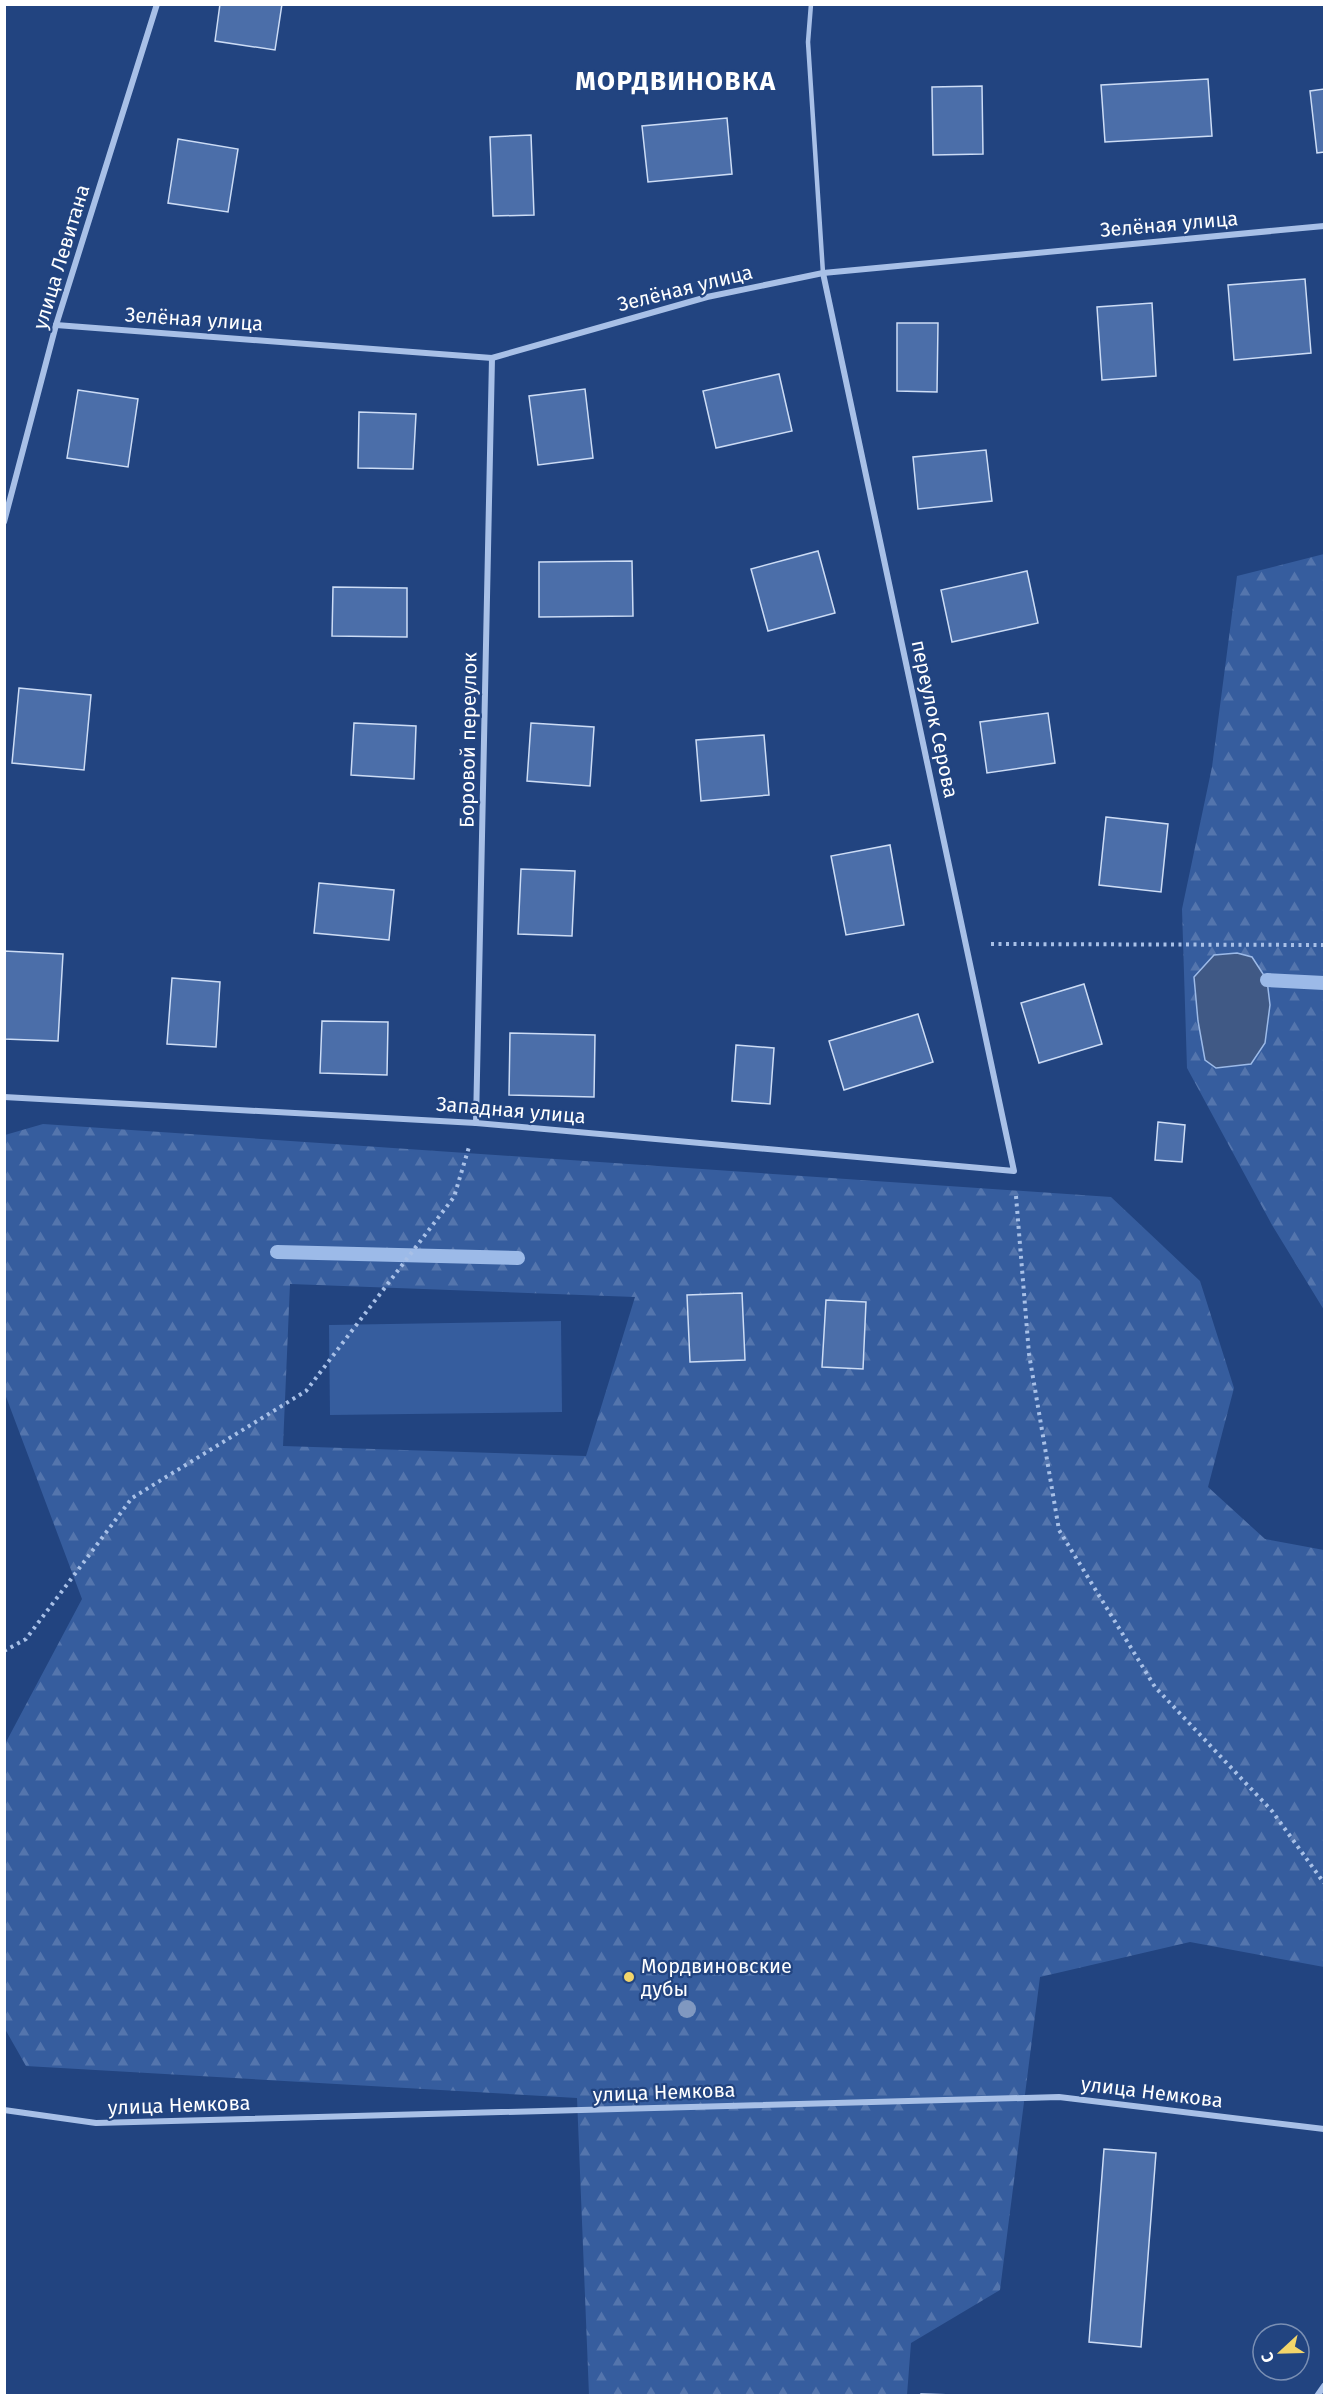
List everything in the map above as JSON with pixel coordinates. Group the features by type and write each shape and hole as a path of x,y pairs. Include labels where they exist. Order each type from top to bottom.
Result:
{"street":[{"name":"улица Левитана","path":"4,522 56,326 157,4"},
{"name":"Зелёная улица","path":"56,326 492,358 707,297 823,273 1324,226"},
{"name":"переулок Серова","path":"823,273 1014,1171"},
{"name":"Боровой переулок","path":"476,1123 492,358"},
{"name":"Западная улица","path":"4,1097 476,1123 1014,1171"},
{"name":"улица Немкова","path":"4,2110 96,2124 1059,2097 1324,2129"},
{"path":"1317,2396 1324,2386"}],"lane":[{"path":"811,4 808,42 823,273"}],"path":[{"path":"966,944 1324,945"},
{"path":"4,1651 26,1639 132,1498 306,1391 454,1197 476,1123"},
{"path":"1014,1171 1029,1353 1059,1530 1155,1687 1272,1811 1324,1883"}],"green space":[{"path":"1324,554 1324,1310 1272,1225 1187,1068 1182,909 1212,767 1237,576"},
{"path":"43,1124 1111,1197 1200,1281 1234,1388 1208,1487 1265,1539 1324,1550 1324,1967 1190,1942 1040,1977 1000,2290 911,2343 907,2395 589,2395 577,2098 26,2066 5,2029 5,1744 82,1599 5,1394 5,1135","holes":["290,1284 635,1297 586,1456 283,1446"]},
{"path":"561,1321 562,1412 330,1415 329,1325"}],"shaded area":[{"path":"1237,953 1252,957 1267,980 1270,1005 1265,1043 1251,1064 1216,1068 1205,1060 1198,1021 1194,977 1214,955"}],"building":[{"path":"220,4 282,4 275,50 215,41"},
{"path":"1208,79 1212,136 1105,142 1101,85"},
{"path":"982,86 983,154 933,155 932,87"},
{"path":"1324,89 1324,152 1317,153 1310,91"},
{"path":"727,118 732,174 648,182 642,126"},
{"path":"531,135 534,215 493,216 490,137"},
{"path":"178,139 238,149 228,212 168,203"},
{"path":"1305,279 1311,353 1234,360 1228,285"},
{"path":"1152,303 1156,376 1102,380 1097,307"},
{"path":"897,323 938,323 937,392 897,391"},
{"path":"779,374 792,431 716,448 703,391"},
{"path":"585,389 593,458 538,465 529,396"},
{"path":"78,390 138,399 128,467 67,458"},
{"path":"359,412 416,414 413,469 358,468"},
{"path":"986,450 992,501 918,509 913,457"},
{"path":"818,551 835,613 768,631 751,569"},
{"path":"632,561 633,616 539,617 539,562"},
{"path":"1027,571 1038,623 952,642 941,590"},
{"path":"333,587 407,588 407,637 332,636"},
{"path":"19,688 91,695 84,770 12,763"},
{"path":"1048,713 1055,763 987,773 980,722"},
{"path":"354,723 416,726 414,779 351,775"},
{"path":"531,723 594,727 590,786 527,781"},
{"path":"764,735 769,795 701,801 696,740"},
{"path":"1106,817 1168,824 1161,892 1099,885"},
{"path":"890,845 904,925 846,935 831,856"},
{"path":"521,869 575,871 572,936 518,934"},
{"path":"319,883 394,890 389,940 314,933"},
{"path":"4,951 63,954 58,1041 4,1039"},
{"path":"172,978 220,982 216,1047 167,1044"},
{"path":"1084,984 1102,1044 1039,1063 1021,1003"},
{"path":"918,1014 933,1062 844,1090 829,1041"},
{"path":"322,1021 388,1022 387,1075 320,1073"},
{"path":"510,1033 595,1035 594,1097 509,1095"},
{"path":"736,1045 774,1048 770,1104 732,1101"},
{"path":"1158,1122 1185,1125 1182,1162 1155,1160"},
{"path":"742,1293 745,1360 690,1362 687,1295"},
{"path":"826,1300 866,1302 863,1369 822,1367"},
{"path":"1104,2149 1156,2153 1141,2347 1089,2342"},
{"path":"921,2394 987,2396 921,2396"}],"waterway":[{"path":"1267,980 1324,983"},
{"path":"277,1252 518,1258"}],"place":[{"name":"Мордвиновские дубы","path":"629,1977"}],"district":[{"name":"МОРДВИНОВКА","path":"676,81"}]}
